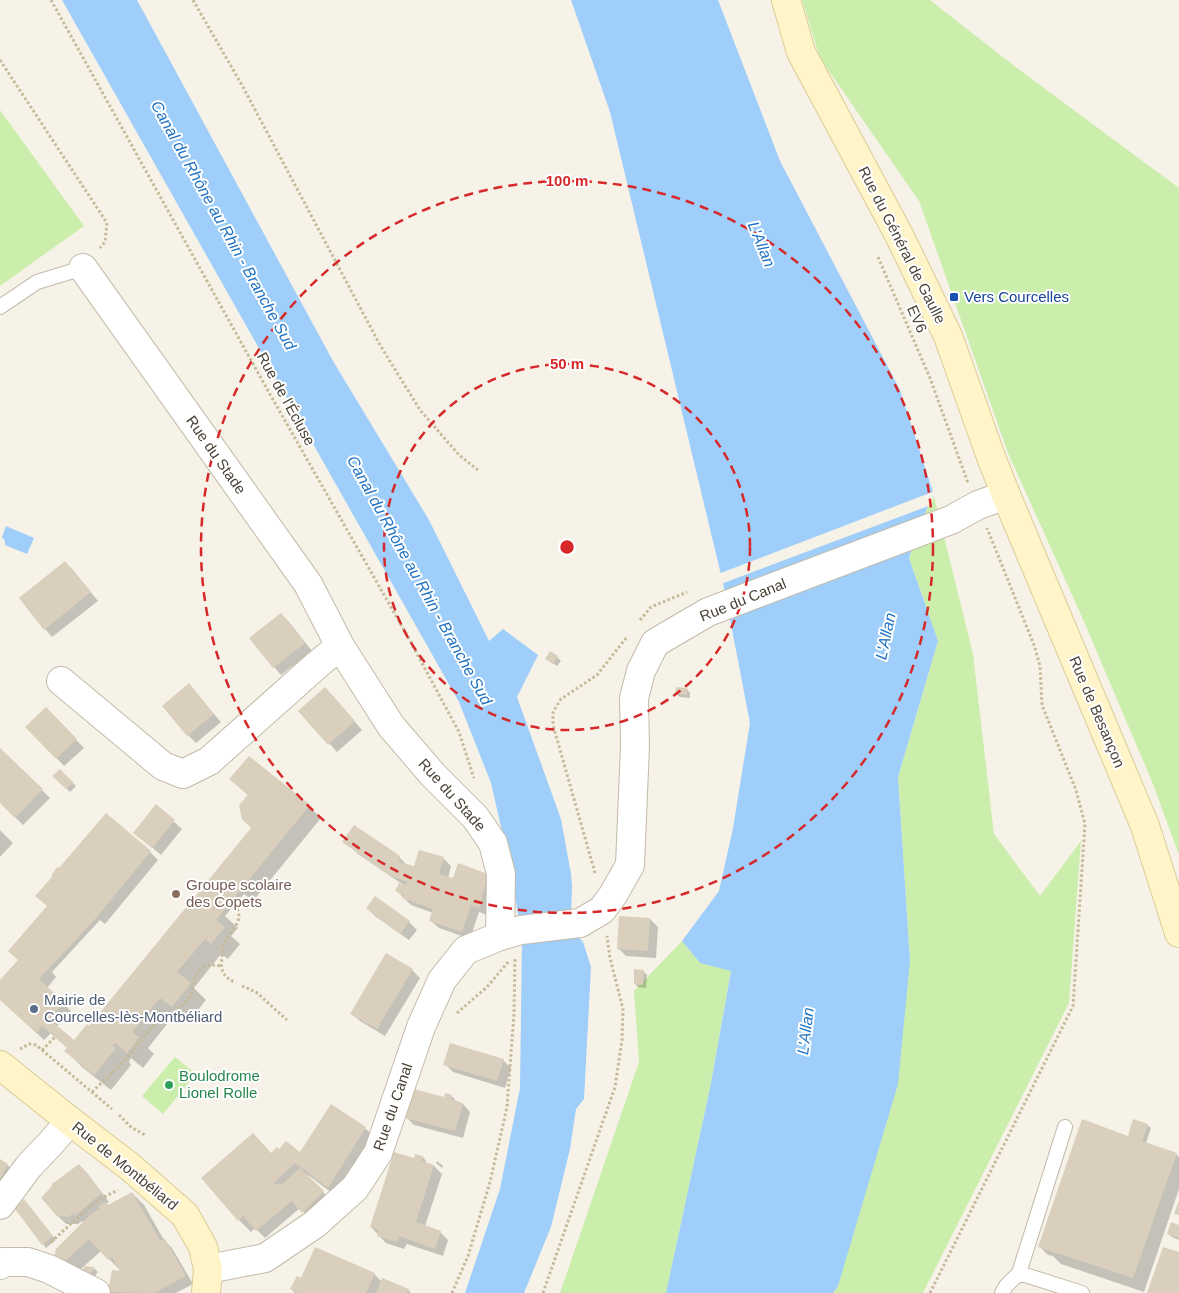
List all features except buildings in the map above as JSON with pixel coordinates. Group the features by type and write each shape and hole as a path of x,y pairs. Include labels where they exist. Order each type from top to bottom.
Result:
{"main road":[{"name":"Rue du Général de Gaulle","path":"786,0 802,52 900,236 948,336 1006,495"},
{"name":"Rue de Besançon","path":"1006,495 1145,826 1179,933"},
{"name":"Rue de Montbéliard","path":"0,1065 129,1166 185,1215 203,1247 207,1281"}],"street":[{"name":"Rue du Stade","path":"83,268 308,584 340,646 391,726 433,775 475,817 493,842 501,874 512,940"},
{"name":"Rue du Canal","path":"207,1281 265,1258 315,1224 355,1188 378,1153 420,1027 442,980 466,950 580,923 602,910 614,895 630,865 635,746 634,698 641,671 655,643 708,612 968,502 1006,495"},
{"path":"61,681 163,766 183,774 209,761 340,646"},
{"path":"0,1205 29,1166 70,1121"},
{"path":"8,1260 49,1270 96,1293"}],"lane":[{"path":"0,307 37,282 83,268"},
{"path":"1002,1293 1019,1273 1066,1126"},
{"path":"1019,1273 1082,1293"}],"path":[{"name":"Rue de l'Écluse","path":"51,0 267,389 408,637 459,732 480,795 475,817"},
{"path":"193,0 248,95 380,345 420,410 459,455 478,470"},
{"path":"0,60 107,223 105,242 83,268"},
{"name":"EV6","path":"878,256 930,378 968,502 1034,645 1040,666 1042,705 1076,790 1085,824 1073,1006 930,1293"},
{"path":"231,901 239,911 239,919 223,947 221,966 224,975 236,983"},
{"path":"420,1027 433,1030 463,1009 487,987 500,972 512,940"},
{"path":"452,1293 468,1256 490,1182 507,1107 514,1014 512,940"},
{"path":"92,1092 121,1065 156,1023 175,1011 188,999 194,987 194,981 202,969 208,965 221,966"},
{"path":"242,986 256,992 287,1020"},
{"path":"42,1050 54,1037"},
{"path":"36,1045 112,1109"},
{"path":"119,1115 131,1127 145,1135"},
{"path":"8,1260 96,1201 142,1177"}],"green space":[{"path":"802,0 930,0 1013,65 1179,188 1179,855 1153,784 1082,617 1008,453 919,201 820,58"},
{"path":"0,110 84,226 0,286"},
{"path":"933,492 973,654 994,834 1040,896 1081,841 1069,1003 923,1293 833,1293 838,1286 910,961 898,777 938,641 909,558"},
{"path":"682,941 700,963 731,970 711,1083 666,1293 560,1293 639,1062 634,991"},
{"name":"Boulodrome Lionel Rolle","path":"175,1057 196,1074 163,1114 142,1096"}],"water":[{"name":"Canal du Rhône au Rhin - Branche Sud","path":"62,0 137,0 333,361 429,520 489,641 503,629 538,655 517,697 561,819 571,874 571,915 574,932 583,942 591,967 584,1099 576,1109 570,1149 551,1227 524,1293 465,1293 500,1189 520,1088 522,939 510,866 491,783 459,702"},
{"name":"L'Allan","path":"571,0 718,0 780,161 900,390 933,492 909,558 938,641 898,777 910,961 898,1084 838,1286 833,1293 666,1293 711,1083 731,971 700,963 682,941 719,891 733,828 750,723 723,583 610,112"},
{"path":"6,526 34,538 27,554 5,545 2,537"}],"pier":[{"path":"935,491 931,505 721,584 718,574"}],"place":[{"name":"Vers Courcelles","path":"954,297"},
{"name":"Groupe scolaire des Copets","path":"176,894"},
{"name":"Mairie de Courcelles-lès-Montbéliard","path":"34,1009"},
{"name":"Boulodrome Lionel Rolle","path":"169,1085"}]}
